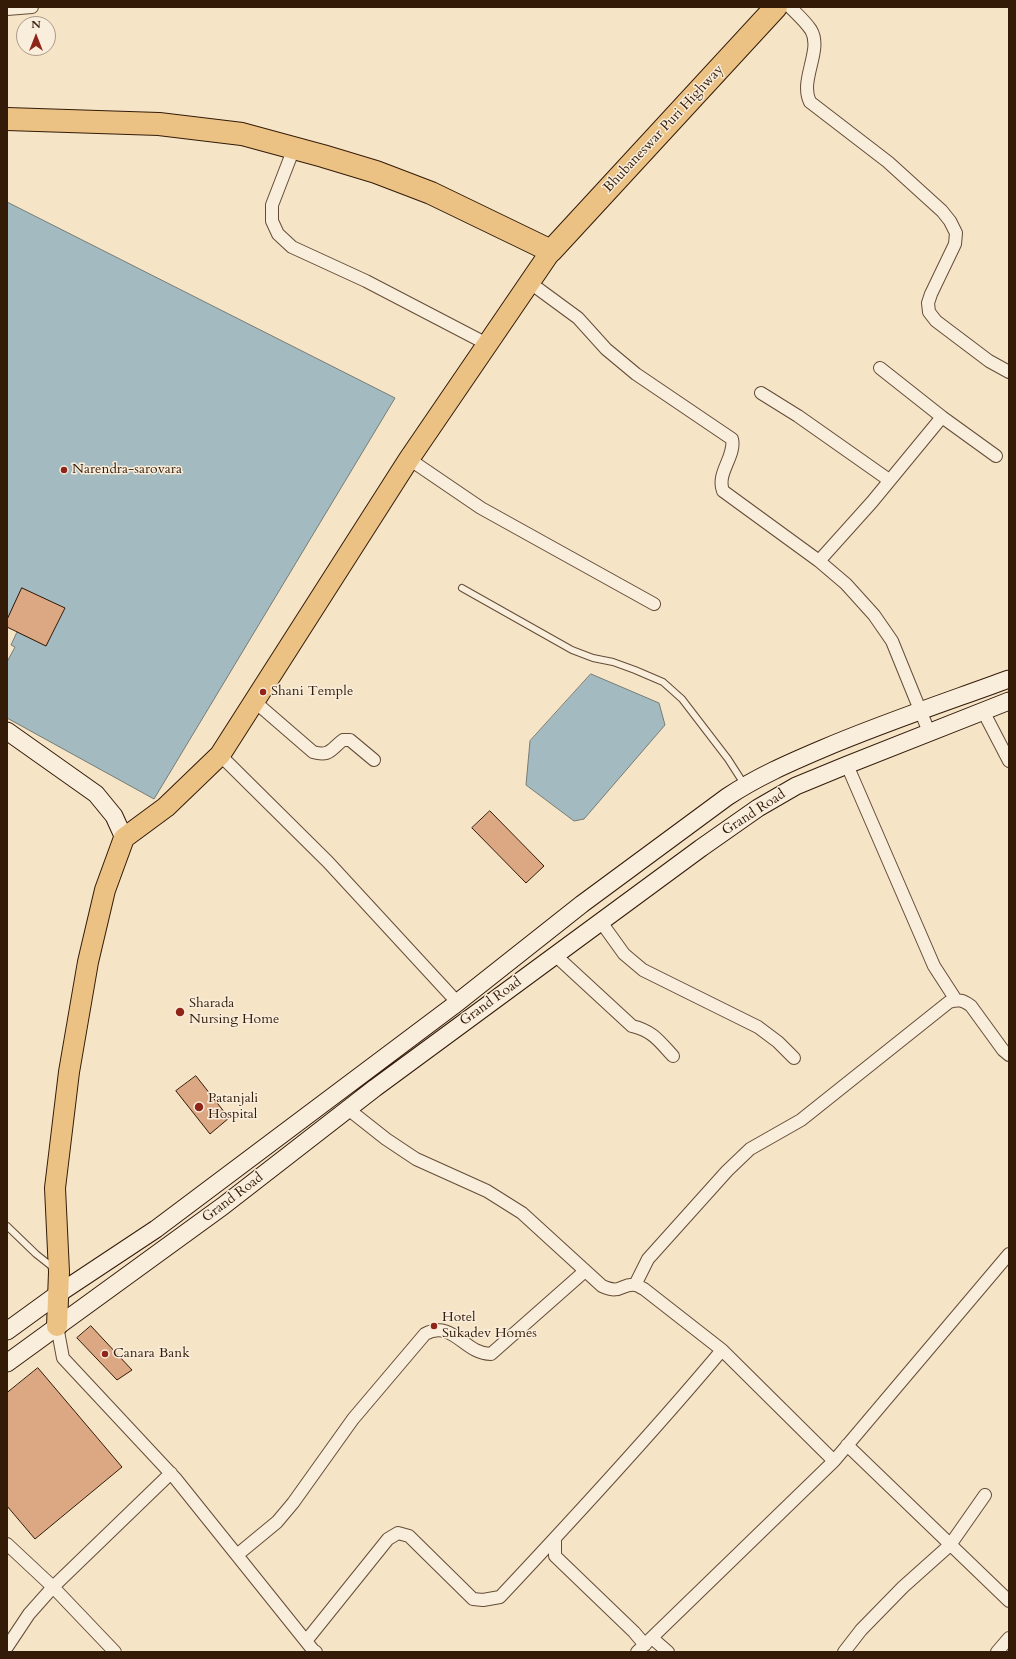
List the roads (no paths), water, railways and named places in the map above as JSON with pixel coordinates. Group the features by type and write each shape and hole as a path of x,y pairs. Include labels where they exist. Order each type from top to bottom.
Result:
{"highway":[{"name":"Bhubaneswar Puri Highway","path":"551,251 776,7"},
{"path":"7,119 159,124 242,134 376,172 431,193 551,251"}],"main road":[{"path":"57,1326 59,1272 54,1188 69,1072 88,962 105,890 124,838 166,807 220,756 409,459 551,251"},
{"name":"Grand Road","path":"7,1331 58,1294 156,1229 457,1002 582,904 688,824 745,785 782,766 856,735 1009,680"},
{"name":"Grand Road","path":"7,1363 223,1206 348,1109 555,955 758,808 796,786 929,732 1009,702"},
{"path":"10,735 96,794 114,816 124,838"}],"street":[{"path":"7,9 32,7"},
{"path":"790,7 808,26 814,39 806,86 806,95 810,102 888,162 942,211 950,221 956,233 955,244 931,294 928,303 929,312 936,321 989,361 1009,372"},
{"path":"294,148 272,205 272,221 278,234 292,247 366,281 487,344"},
{"path":"529,282 578,318 606,349 636,374 732,438 732,449 721,480 723,491 819,561 846,584 874,615 892,641 929,732"},
{"path":"880,368 942,417 996,456"},
{"path":"761,393 798,416 889,480"},
{"path":"819,561 852,526 942,417"},
{"path":"409,459 481,508 654,604"},
{"path":"254,702 313,752 322,754 331,752 343,740 350,740 374,760"},
{"path":"983,711 1009,760"},
{"path":"220,756 328,862 457,1002"},
{"path":"847,765 934,966 956,1000"},
{"path":"600,922 624,954 643,970 690,995 734,1014 758,1027 778,1042 794,1058"},
{"path":"555,955 632,1026 643,1028 654,1034 673,1056"},
{"path":"635,1285 648,1259 727,1171 750,1149 801,1120 949,1002 956,1000 964,1001 971,1006 1003,1050 1009,1055"},
{"path":"348,1109 386,1139 416,1159 487,1191 522,1213 602,1286 610,1290 618,1290 627,1286 635,1285 644,1289 722,1350 834,1461"},
{"path":"645,1645 834,1461 1009,1254"},
{"path":"237,1555 277,1522 293,1503 353,1419 425,1334 434,1329 442,1329 476,1350 484,1354 491,1354 585,1271"},
{"path":"57,1326 63,1358 171,1473 311,1649 388,1538 398,1534 409,1536 473,1598 483,1600 500,1597 555,1539 722,1350"},
{"path":"847,1445 1009,1601"},
{"path":"7,1647 29,1614 53,1587 171,1473"},
{"path":"844,1652 861,1630 903,1588 950,1545 985,1495"},
{"path":"555,1539 555,1556 634,1632 645,1645 668,1652"},
{"path":"7,1544 53,1587 115,1652"},
{"path":"997,1652 1009,1638"}],"lane":[{"path":"462,588 572,650 593,658 635,670 663,682 682,699 728,759 745,785"},
{"path":"7,1226 36,1254 59,1272"}],"water":[{"path":"7,202 395,398 154,799 7,718 7,662 15,647 11,645 17,632 46,646 64,608 22,588 7,620"},
{"path":"591,674 659,703 665,725 584,819 574,821 526,785 530,741"}],"place":[{"name":"Narendra-sarovara","path":"64,470"},
{"name":"Shani Temple","path":"263,692"},
{"name":"Sharada Nursing Home","path":"180,1012"},
{"name":"Patanjali Hospital","path":"199,1107"},
{"name":"Hotel Sukadev Homes","path":"434,1326"},
{"name":"Canara Bank","path":"105,1354"}]}
